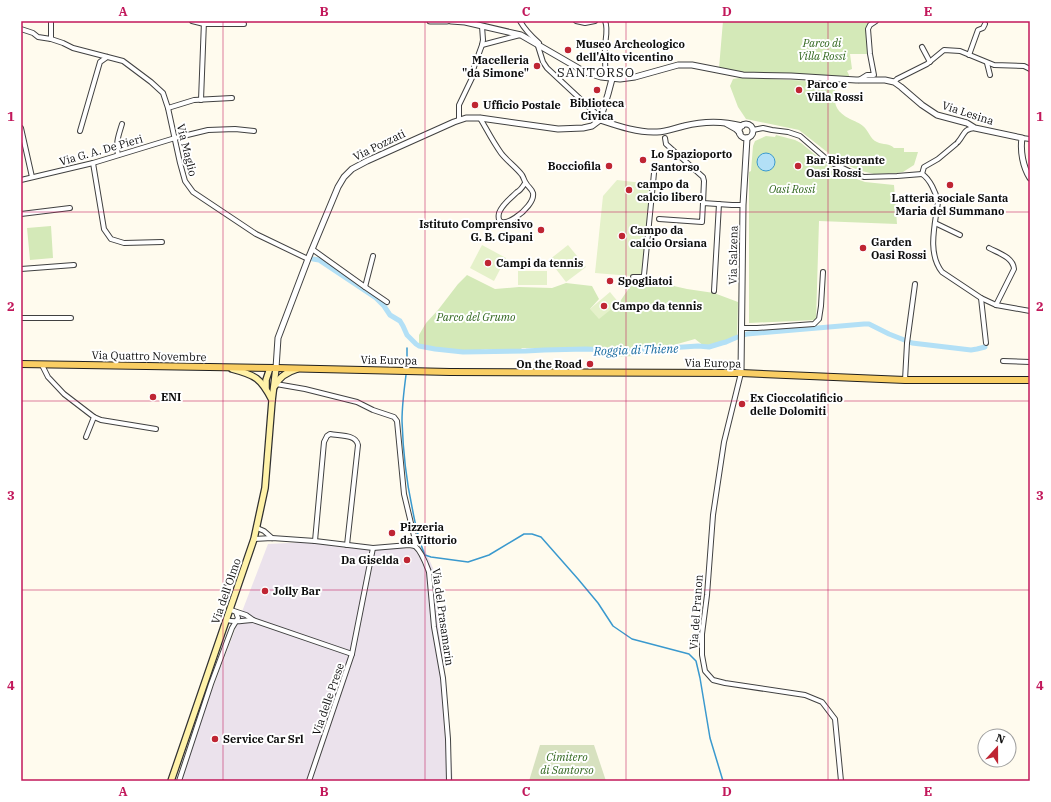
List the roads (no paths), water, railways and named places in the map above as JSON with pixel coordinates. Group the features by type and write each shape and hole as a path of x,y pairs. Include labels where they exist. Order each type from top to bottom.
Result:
{"main road":[{"name":"Via Quattro Novembre","path":"21,364 273,368"},
{"name":"Via dell'Olmo","path":"226,367 246,372 259,379 266,388 272,401"},
{"name":"Via Europa","path":"273,368 458,372 741,373 905,380 1030,380"},
{"path":"266,388 266,380 273,368"},
{"name":"Via dell'Olmo","path":"171,781 227,620 233,611 257,528 265,488 273,390 273,368"},
{"name":"Via dell'Olmo","path":"273,390 276,384 288,372 299,368"}],"street":[{"path":"51,21 52,39"},
{"path":"192,21 244,24"},
{"path":"430,21 447,21"},
{"path":"451,21 465,22 521,35 585,72 612,79 635,77 678,65 692,65 743,75 885,80 894,82 930,62 944,50 960,51 994,65 1024,66 1030,69"},
{"path":"520,21 529,35 549,51"},
{"path":"576,21 585,23 595,21"},
{"path":"605,21 607,23 604,52 606,78"},
{"path":"858,80 867,75 874,75 870,54 868,29 870,25 876,21"},
{"path":"201,100 204,22"},
{"path":"970,55 978,30 983,28 985,24"},
{"path":"458,120 459,105 472,78 474,67 482,45 482,26"},
{"name":"Via Maglio","path":"21,29 33,33 38,37 52,39 73,48 123,61 151,82 163,93 168,108 180,163 188,187 193,192 256,234 308,259"},
{"path":"482,45 521,35"},
{"path":"538,46 543,62 547,68 601,118 639,130 656,132 704,122 724,122 742,126 749,125 753,130"},
{"path":"922,47 930,62"},
{"path":"80,131 100,62 107,57"},
{"path":"987,63 990,75"},
{"path":"601,118 612,79"},
{"name":"Via Lesina","path":"894,82 937,115 967,123 975,128 1022,138"},
{"path":"168,108 194,100 232,98"},
{"name":"Via Pozzati","path":"273,368 278,338 308,259 338,187 344,177 352,169 374,157 458,120 466,118 480,118 558,129 583,128 592,126 601,118"},
{"path":"480,118 492,140 502,154 522,175 525,183 533,194 531,201 525,210 514,219 507,222 502,221 499,217 501,208 525,183"},
{"path":"724,122 736,129 743,137 747,138 752,135 753,130"},
{"path":"118,155 116,149 122,124"},
{"path":"740,133 742,126"},
{"path":"21,128 32,178"},
{"path":"753,130 763,128 788,132 800,136 830,162 864,177 925,175 937,196 938,202 932,249 937,266 942,272 981,298 996,304 1030,311"},
{"path":"922,174 924,167 938,159 957,143 967,129 975,128"},
{"name":"Via G. A. De Pieri","path":"21,180 93,163 175,138 208,130 254,131"},
{"path":"659,220 702,222 703,177 666,144 665,138"},
{"name":"Via Salzena","path":"741,373 743,205 747,138"},
{"path":"1030,139 1022,138 1024,163 1030,178"},
{"path":"93,163 104,230 110,239 124,243 162,242"},
{"path":"633,277 639,278 643,277 644,275 654,173"},
{"path":"703,203 743,205"},
{"path":"714,291 718,204"},
{"path":"21,214 70,208"},
{"path":"935,223 960,235"},
{"path":"989,248 1011,260 1014,264 1014,269 996,304"},
{"path":"312,249 387,302"},
{"path":"365,286 373,256"},
{"path":"21,269 74,265"},
{"path":"742,330 814,324 819,319 823,272"},
{"path":"905,380 915,284"},
{"path":"981,298 986,343"},
{"path":"21,318 71,318"},
{"path":"1003,361 1030,362"},
{"path":"42,365 48,377 64,394 94,417 101,420 156,429"},
{"name":"Via del Pranon","path":"741,373 724,442 712,515 707,595 702,634 702,654 705,671 713,680 805,695 822,702 835,720 841,781"},
{"name":"Via del Prasamarin","path":"276,384 357,402 373,410 396,418 404,494 415,540 415,546 429,572 434,628 443,678 448,739 449,781"},
{"path":"86,437 94,417"},
{"path":"315,541 324,442 330,434 353,437 358,442 347,545"},
{"path":"257,528 264,531 272,538"},
{"path":"254,539 262,540 272,538 315,541 373,548 409,545 415,546"},
{"path":"352,654 373,548"},
{"path":"233,611 238,617 236,622"},
{"name":"Via delle Prese","path":"233,611 253,620 352,654 308,781"},
{"path":"227,620 236,622 253,620"},
{"name":"Via dell'Olmo","path":"179,781 214,677 232,628 236,622"}],"water":[{"path":"766,153 772,156 775,162 772,168 766,171 760,168 757,162 760,156"}],"waterway":[{"name":"Roggia di Thiene","path":"313,259 319,260 376,298 390,315 400,321 407,335 416,344 435,349 463,352 586,349 624,351 698,346 709,347 747,334 864,324 869,324 912,343 971,350 985,347"},
{"path":"407,348 407,366"},
{"path":"406,375 402,421 405,464 416,525 420,543 425,555 468,562 489,555 524,534 532,534 541,537 598,603 613,626 632,639 689,654 696,661 710,738 723,781"}],"place":[{"name":"Museo Archeologico dell'Alto vicentino","path":"568,50"},
{"name":"Macelleria \"da Simone\"","path":"537,66"},
{"name":"Biblioteca Civica","path":"597,90"},
{"name":"Parco e Villa Rossi","path":"799,90"},
{"name":"Ufficio Postale","path":"475,105"},
{"name":"Lo Spazioporto Santorso","path":"643,160"},
{"name":"Bocciofila","path":"609,166"},
{"name":"Bar Ristorante Oasi Rossi","path":"798,166"},
{"name":"Latteria sociale Santa Maria del Summano","path":"950,185"},
{"name":"campo da calcio libero","path":"629,190"},
{"name":"Istituto Comprensivo G. B. Cipani","path":"541,230"},
{"name":"Campo da calcio Orsiana","path":"622,236"},
{"name":"Garden Oasi Rossi","path":"863,248"},
{"name":"Campi da tennis","path":"488,263"},
{"name":"Spogliatoi","path":"610,281"},
{"name":"Campo da tennis","path":"604,306"},
{"name":"On the Road","path":"590,364"},
{"name":"ENI","path":"153,397"},
{"name":"Ex Cioccolatificio delle Dolomiti","path":"742,404"},
{"name":"Pizzeria da Vittorio","path":"392,533"},
{"name":"Da Giselda","path":"407,560"},
{"name":"Jolly Bar","path":"265,591"},
{"name":"Service Car Srl","path":"215,739"}],"district":[{"name":"SANTORSO","path":"596,72"}],"park label":[{"name":"Parco di Villa Rossi","path":"822,49"},
{"name":"Oasi Rossi","path":"792,189"},
{"name":"Parco del Grumo","path":"476,317"},
{"name":"Cimitero di Santorso","path":"567,763"}]}
